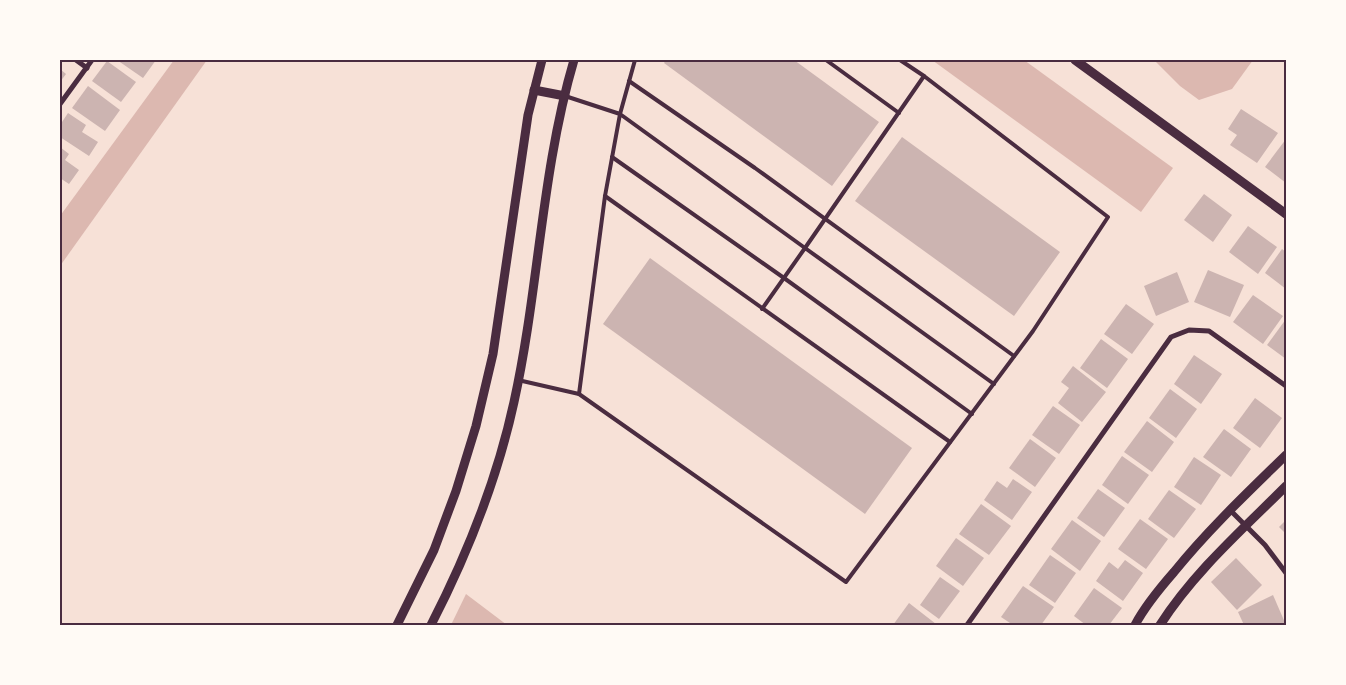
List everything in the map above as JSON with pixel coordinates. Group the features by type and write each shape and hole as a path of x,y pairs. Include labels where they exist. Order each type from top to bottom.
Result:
{"street":[{"path":"76,60 87,68"},
{"path":"60,104 92,60"},
{"path":"397,625 434,550 456,491 476,426 493,354 528,115 542,60"},
{"path":"431,625 475,530 498,461 514,403 527,334 556,130 574,60"},
{"path":"1076,60 1286,214"},
{"path":"534,90 565,96"},
{"path":"966,625 1170,337 1188,330 1209,331 1286,386"},
{"path":"1135,625 1168,579 1192,550 1286,455"},
{"path":"1160,625 1175,602 1212,560 1286,486"},
{"path":"1230,510 1265,545 1286,573"}],"lane":[{"path":"579,394 605,196 620,114 635,60"},
{"path":"826,60 900,113"},
{"path":"518,380 579,394 846,582 1033,330 1108,217 924,76 900,60"},
{"path":"762,309 924,76"},
{"path":"629,81 755,168 1014,356"},
{"path":"565,96 620,114 994,384"},
{"path":"612,157 972,414"},
{"path":"605,196 950,442"}],"shaded area":[{"path":"174,60 207,60 60,266 60,216"},
{"path":"932,60 1024,60 1173,168 1141,212"},
{"path":"1154,60 1253,60 1232,89 1199,100 1180,86"},
{"path":"466,594 507,625 451,625"}],"building":[{"path":"117,60 156,60 143,78"},
{"path":"666,60 794,60 879,122 832,186 664,63"},
{"path":"107,61 136,82 121,102 92,81"},
{"path":"60,69 66,74 60,82"},
{"path":"88,86 120,110 105,131 72,108"},
{"path":"1241,109 1278,133 1257,163 1230,145 1237,135 1228,129"},
{"path":"68,113 86,125 82,132 98,142 89,156 60,137 60,125"},
{"path":"902,137 1060,252 1014,316 855,201"},
{"path":"1286,139 1286,183 1265,167"},
{"path":"60,147 69,154 65,160 79,170 69,184 60,178"},
{"path":"1204,194 1232,215 1213,242 1184,220"},
{"path":"1248,226 1277,247 1258,274 1229,252"},
{"path":"1282,249 1286,252 1286,289 1265,273"},
{"path":"650,258 912,448 865,514 603,324"},
{"path":"1208,270 1244,285 1230,317 1194,302"},
{"path":"1177,272 1189,302 1156,316 1144,286"},
{"path":"1253,295 1283,316 1263,344 1233,322"},
{"path":"1126,304 1154,324 1132,354 1104,334"},
{"path":"1286,319 1286,359 1267,345"},
{"path":"1101,339 1128,359 1107,388 1080,368"},
{"path":"1194,355 1222,374 1201,404 1174,384"},
{"path":"1073,366 1106,392 1082,422 1058,403 1069,388 1061,382"},
{"path":"1170,389 1197,409 1176,438 1149,418"},
{"path":"1255,398 1282,418 1260,448 1233,428"},
{"path":"1053,406 1080,425 1059,454 1032,435"},
{"path":"1147,421 1174,442 1152,472 1124,452"},
{"path":"1224,429 1251,449 1231,477 1203,457"},
{"path":"1030,439 1056,458 1035,487 1009,468"},
{"path":"1122,456 1149,475 1128,504 1102,485"},
{"path":"1194,457 1221,475 1201,505 1174,487"},
{"path":"1013,479 1032,492 1012,520 984,500 997,481 1007,488"},
{"path":"1098,489 1125,508 1104,537 1077,518"},
{"path":"1169,490 1196,509 1174,538 1148,519"},
{"path":"981,504 1011,526 989,555 959,534"},
{"path":"1140,519 1168,539 1146,569 1118,549"},
{"path":"1072,520 1101,541 1080,571 1051,549"},
{"path":"1286,520 1286,534 1279,527"},
{"path":"956,538 984,558 963,586 936,566"},
{"path":"1050,555 1076,573 1055,603 1029,585"},
{"path":"1236,558 1262,585 1237,610 1211,582"},
{"path":"1125,560 1143,573 1123,601 1096,581 1109,562 1118,569"},
{"path":"940,577 960,591 939,619 920,605"},
{"path":"1023,586 1054,607 1041,625 1013,625 1001,617"},
{"path":"1094,588 1122,608 1109,625 1086,625 1074,616"},
{"path":"1273,595 1286,625 1244,625 1238,612"},
{"path":"909,603 936,624 893,625"}]}
